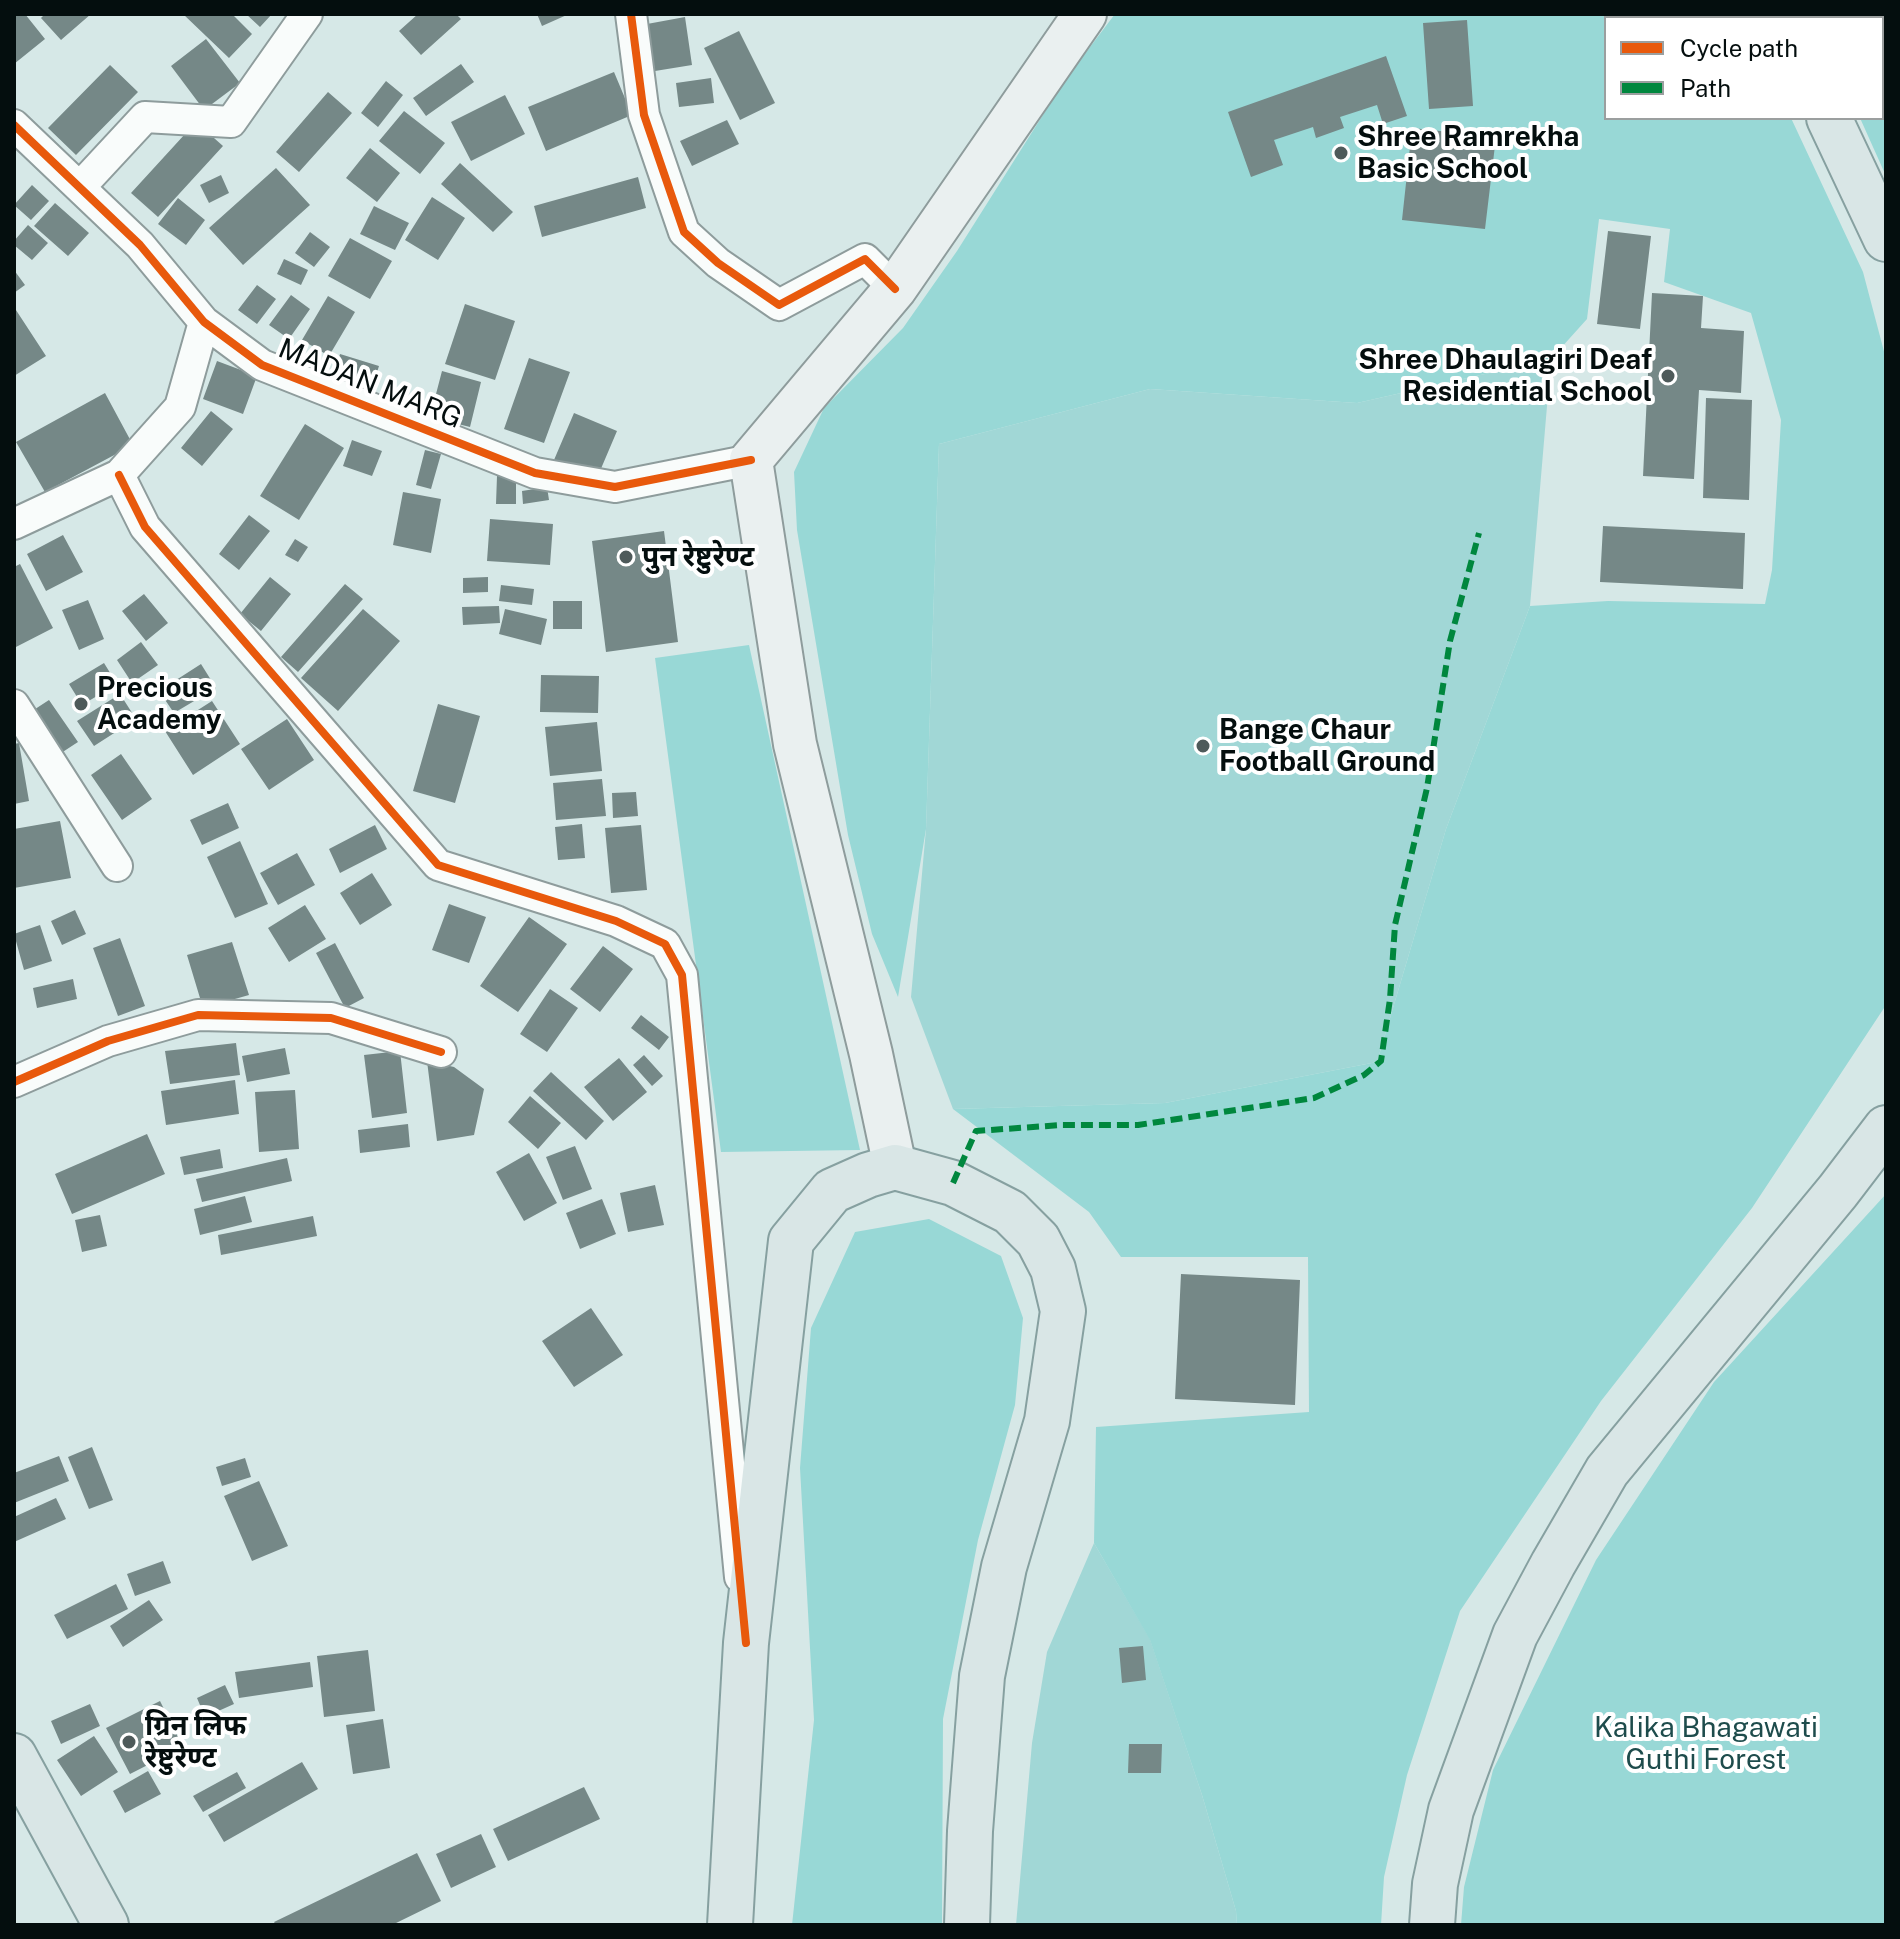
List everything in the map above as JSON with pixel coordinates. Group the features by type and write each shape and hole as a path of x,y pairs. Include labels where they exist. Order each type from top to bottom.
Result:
{"main road":[{"path":"895,1167 871,1054 795,744 751,460 895,289 1085,14"},
{"path":"1830,120 1886,239"},
{"path":"1432,1925 1435,1884 1451,1810 1515,1635 1553,1564 1607,1471 1886,1128"},
{"path":"730,1925 746,1643 791,1241 832,1191 895,1167 953,1183 1010,1212 1038,1240 1053,1269 1063,1311 1047,1421 1004,1567 982,1676 970,1831 967,1925"},
{"path":"14,1756 106,1925"}],"street":[{"path":"80,187 145,117 231,122 307,14"},
{"path":"631,14 644,115 684,232 718,263 779,305 865,259 895,289"},
{"name":"MADAN MARG","path":"14,125 140,245 204,322 262,365 535,473 615,487 751,460"},
{"path":"14,524 119,475 180,407 204,322"},
{"path":"119,475 145,527 438,865 616,921 665,944 682,975 746,1643"},
{"path":"14,705 117,866"},
{"path":"14,1082 108,1041 198,1015 331,1018 441,1052"}],"shaded area":[{"name":"Bange Chaur Football Ground","path":"1551,359 1530,606 1446,829 1377,1062 1165,1103 953,1109 911,997 926,829 939,444 1150,389 1357,403"},
{"path":"1094,1543 1150,1639 1202,1795 1236,1911 1237,1925 1016,1925 1032,1743 1047,1652"}],"green space":[{"path":"1115,14 1743,14 1604,16 1604,120 1792,120 1863,272 1886,359 1886,1005 1752,1208 1601,1401 1460,1611 1407,1775 1384,1877 1381,1925 1237,1925 1236,1911 1202,1795 1150,1640 1094,1543 1096,1427 1309,1412 1308,1257 1121,1257 1089,1212 953,1109 1165,1103 1377,1062 1446,829 1530,606 1608,601 1765,604 1772,570 1781,420 1751,313 1664,282 1670,229 1599,219 1587,319 1551,359 1357,403 1150,389 939,444 926,829 898,997 872,934 848,835 797,530 794,472 824,408 903,328 957,251 1065,80"},
{"path":"1886,14 1886,176 1861,120 1884,120 1884,16 1809,16"},
{"path":"749,645 860,1150 721,1152 655,658"},
{"name":"Kalika Bhagawati Guthi Forest","path":"1886,1194 1886,1925 1461,1925 1464,1887 1493,1770 1596,1560 1714,1382"},
{"path":"929,1219 1001,1256 1023,1318 1015,1405 978,1540 943,1719 942,1925 792,1925 814,1720 800,1468 811,1328 855,1232"}],"building":[{"path":"14,14 25,14 45,39 14,64"},
{"path":"45,14 91,14 61,40 41,18"},
{"path":"183,14 232,14 252,34 229,58"},
{"path":"246,14 272,14 260,27"},
{"path":"418,14 456,14 461,19 421,55 399,31"},
{"path":"537,14 569,14 542,26"},
{"path":"685,17 692,65 655,71 647,24"},
{"path":"1467,20 1473,106 1429,109 1423,23"},
{"path":"739,31 775,103 740,120 704,48"},
{"path":"206,39 240,83 204,110 171,66"},
{"path":"1386,56 1407,116 1383,124 1377,105 1340,117 1344,128 1316,138 1313,127 1274,140 1283,165 1251,177 1228,112"},
{"path":"461,64 474,82 426,116 413,98"},
{"path":"110,65 138,92 76,155 48,128"},
{"path":"614,72 632,115 546,151 528,107"},
{"path":"711,78 714,103 679,107 676,83"},
{"path":"386,81 403,95 378,127 361,113"},
{"path":"328,92 352,113 299,172 276,152"},
{"path":"505,95 525,134 471,161 451,122"},
{"path":"404,111 445,143 420,174 379,141"},
{"path":"727,120 739,144 692,166 680,141"},
{"path":"196,122 223,146 158,217 131,193"},
{"path":"1412,128 1496,137 1485,229 1402,220"},
{"path":"370,148 400,173 377,202 346,178"},
{"path":"460,163 513,212 493,232 441,184"},
{"path":"276,168 310,205 243,265 209,228"},
{"path":"221,175 229,193 209,203 200,185"},
{"path":"638,177 646,208 542,237 534,206"},
{"path":"32,185 49,201 31,220 14,205"},
{"path":"432,197 465,218 438,260 405,240"},
{"path":"178,198 205,220 186,245 158,224"},
{"path":"55,203 89,233 68,256 34,226"},
{"path":"374,206 409,223 395,250 360,234"},
{"path":"28,225 48,243 32,260 14,245"},
{"path":"1608,231 1651,236 1640,329 1597,324"},
{"path":"310,232 330,247 314,267 295,253"},
{"path":"350,238 392,261 370,299 328,276"},
{"path":"284,259 308,270 301,285 277,274"},
{"path":"14,270 25,285 14,293"},
{"path":"257,285 276,299 257,324 238,310"},
{"path":"1652,293 1703,296 1701,328 1744,331 1741,393 1699,390 1694,479 1643,476"},
{"path":"291,295 310,309 289,339 269,325"},
{"path":"328,296 355,312 329,356 302,340"},
{"path":"465,304 515,321 495,380 445,364"},
{"path":"14,307 46,356 14,376"},
{"path":"340,354 379,366 368,401 329,390"},
{"path":"529,358 570,372 544,443 504,429"},
{"path":"217,361 257,376 243,414 203,399"},
{"path":"442,371 481,382 470,427 430,417"},
{"path":"105,393 133,445 45,492 16,442"},
{"path":"1706,398 1752,400 1749,500 1703,498"},
{"path":"211,411 233,429 202,466 181,448"},
{"path":"574,413 617,431 597,478 554,460"},
{"path":"305,424 344,448 299,520 260,496"},
{"path":"352,440 382,451 372,476 343,466"},
{"path":"425,450 441,454 431,489 416,485"},
{"path":"497,476 516,476 516,504 496,504"},
{"path":"547,487 549,500 523,504 522,491"},
{"path":"403,492 441,499 431,553 393,545"},
{"path":"249,515 270,531 239,570 219,554"},
{"path":"490,519 553,524 550,565 487,561"},
{"path":"1603,526 1745,533 1743,589 1600,582"},
{"path":"664,531 678,642 606,652 592,541"},
{"path":"63,535 83,572 46,591 27,554"},
{"path":"295,539 308,547 298,562 285,555"},
{"path":"20,564 53,628 14,648 14,567"},
{"path":"270,577 291,594 261,631 240,614"},
{"path":"488,577 488,592 463,593 463,578"},
{"path":"345,584 363,599 298,672 281,657"},
{"path":"501,585 534,589 532,605 499,601"},
{"path":"144,594 168,623 146,641 122,611"},
{"path":"88,600 104,639 79,650 62,610"},
{"path":"553,601 582,601 582,629 553,629"},
{"path":"499,606 500,623 463,625 462,607"},
{"path":"363,609 400,641 338,711 301,678"},
{"path":"505,609 547,619 541,645 499,634"},
{"path":"141,642 158,665 132,683 117,660"},
{"path":"104,663 117,684 82,705 69,684"},
{"path":"201,664 216,688 174,713 159,691"},
{"path":"541,675 599,676 598,713 540,712"},
{"path":"120,694 136,719 94,746 77,721"},
{"path":"49,700 78,742 55,757 26,715"},
{"path":"212,701 240,744 193,775 165,731"},
{"path":"438,704 480,716 455,803 413,791"},
{"path":"287,719 314,760 269,790 241,749"},
{"path":"597,722 602,771 550,776 545,727"},
{"path":"19,743 29,801 14,804 14,744"},
{"path":"121,754 152,799 122,820 91,775"},
{"path":"602,779 606,816 556,820 553,783"},
{"path":"636,792 638,816 613,818 612,793"},
{"path":"228,803 239,828 202,845 190,820"},
{"path":"60,821 71,878 14,888 14,829"},
{"path":"582,824 585,858 558,860 555,827"},
{"path":"375,825 387,849 340,873 329,849"},
{"path":"641,825 647,890 611,893 605,828"},
{"path":"240,841 268,904 235,918 207,857"},
{"path":"297,853 315,885 278,905 260,873"},
{"path":"372,873 392,905 360,925 340,893"},
{"path":"449,904 486,917 469,963 432,950"},
{"path":"305,905 326,939 289,962 268,928"},
{"path":"75,910 86,934 62,945 51,921"},
{"path":"529,917 567,944 518,1012 480,986"},
{"path":"40,925 52,961 24,970 14,934"},
{"path":"120,938 145,1006 118,1016 93,948"},
{"path":"232,942 249,995 203,1008 187,955"},
{"path":"335,943 364,998 345,1008 316,953"},
{"path":"603,946 633,969 600,1012 570,989"},
{"path":"73,979 77,999 37,1008 33,988"},
{"path":"550,989 578,1008 547,1052 520,1034"},
{"path":"641,1015 669,1037 659,1050 631,1028"},
{"path":"236,1043 240,1075 170,1084 165,1051"},
{"path":"285,1048 290,1074 247,1082 242,1056"},
{"path":"400,1051 407,1113 372,1118 364,1055"},
{"path":"644,1055 663,1076 652,1086 633,1065"},
{"path":"619,1058 647,1092 613,1121 584,1087"},
{"path":"427,1061 454,1067 484,1089 474,1135 437,1141"},
{"path":"551,1072 604,1121 586,1140 533,1091"},
{"path":"235,1080 239,1114 166,1125 161,1091"},
{"path":"295,1090 299,1149 259,1152 255,1092"},
{"path":"530,1096 561,1123 538,1149 508,1122"},
{"path":"408,1124 410,1147 360,1153 358,1130"},
{"path":"147,1134 165,1174 72,1214 55,1174"},
{"path":"575,1146 592,1189 563,1200 546,1157"},
{"path":"220,1149 223,1168 184,1175 180,1157"},
{"path":"529,1153 557,1203 524,1221 496,1172"},
{"path":"287,1158 292,1181 202,1202 196,1179"},
{"path":"655,1185 664,1225 628,1232 620,1193"},
{"path":"245,1196 252,1222 200,1235 194,1209"},
{"path":"602,1199 616,1234 580,1249 566,1213"},
{"path":"100,1215 107,1246 82,1252 75,1220"},
{"path":"313,1216 317,1236 221,1255 218,1235"},
{"path":"1181,1274 1300,1280 1295,1405 1175,1399"},
{"path":"591,1308 623,1355 574,1387 542,1341"},
{"path":"92,1447 113,1500 89,1509 68,1457"},
{"path":"59,1456 69,1481 14,1503 14,1473"},
{"path":"245,1458 251,1477 222,1486 216,1467"},
{"path":"259,1481 288,1546 252,1561 224,1496"},
{"path":"56,1498 66,1519 14,1542 14,1517"},
{"path":"163,1561 171,1583 135,1596 127,1574"},
{"path":"116,1584 128,1609 67,1639 54,1615"},
{"path":"149,1600 163,1620 123,1647 110,1626"},
{"path":"1143,1646 1146,1680 1122,1683 1119,1648"},
{"path":"368,1650 375,1711 324,1717 317,1656"},
{"path":"310,1662 313,1687 239,1698 235,1672"},
{"path":"225,1685 234,1704 205,1717 197,1698"},
{"path":"160,1701 183,1747 130,1774 106,1728"},
{"path":"90,1704 100,1726 61,1744 51,1721"},
{"path":"383,1719 390,1768 353,1774 346,1725"},
{"path":"94,1736 118,1772 81,1796 57,1760"},
{"path":"1129,1744 1162,1744 1161,1773 1128,1773"},
{"path":"302,1762 318,1789 224,1842 208,1815"},
{"path":"148,1771 161,1794 125,1813 113,1791"},
{"path":"237,1772 246,1788 203,1812 193,1796"},
{"path":"584,1787 600,1819 508,1861 493,1829"},
{"path":"481,1834 496,1867 451,1888 436,1854"},
{"path":"417,1853 441,1901 392,1925 276,1925 274,1922"}],"marked path":[{"path":"953,1183 976,1131 1062,1125 1138,1125 1314,1098 1364,1075 1381,1061 1390,999 1395,925 1427,788 1450,641 1479,533"}],"cycle path":[{"path":"631,14 644,115 684,232 718,263 779,305 865,259 895,289"},
{"path":"14,125 140,245 204,322 262,365 535,473 615,487 751,460"},
{"path":"119,475 145,527 438,865 616,921 665,944 682,975 746,1643"},
{"path":"14,1082 108,1041 198,1015 331,1018 441,1052"}],"place":[{"name":"Shree Ramrekha Basic School","path":"1341,153"},
{"name":"Shree Dhaulagiri Deaf Residential School","path":"1668,376"},
{"name":"पुन रेष्टुरेण्ट","path":"626,557"},
{"name":"Precious Academy","path":"81,704"},
{"name":"Bange Chaur Football Ground","path":"1203,746"},
{"name":"ग्रिन लिफ रेष्टुरेण्ट","path":"129,1742"}]}
